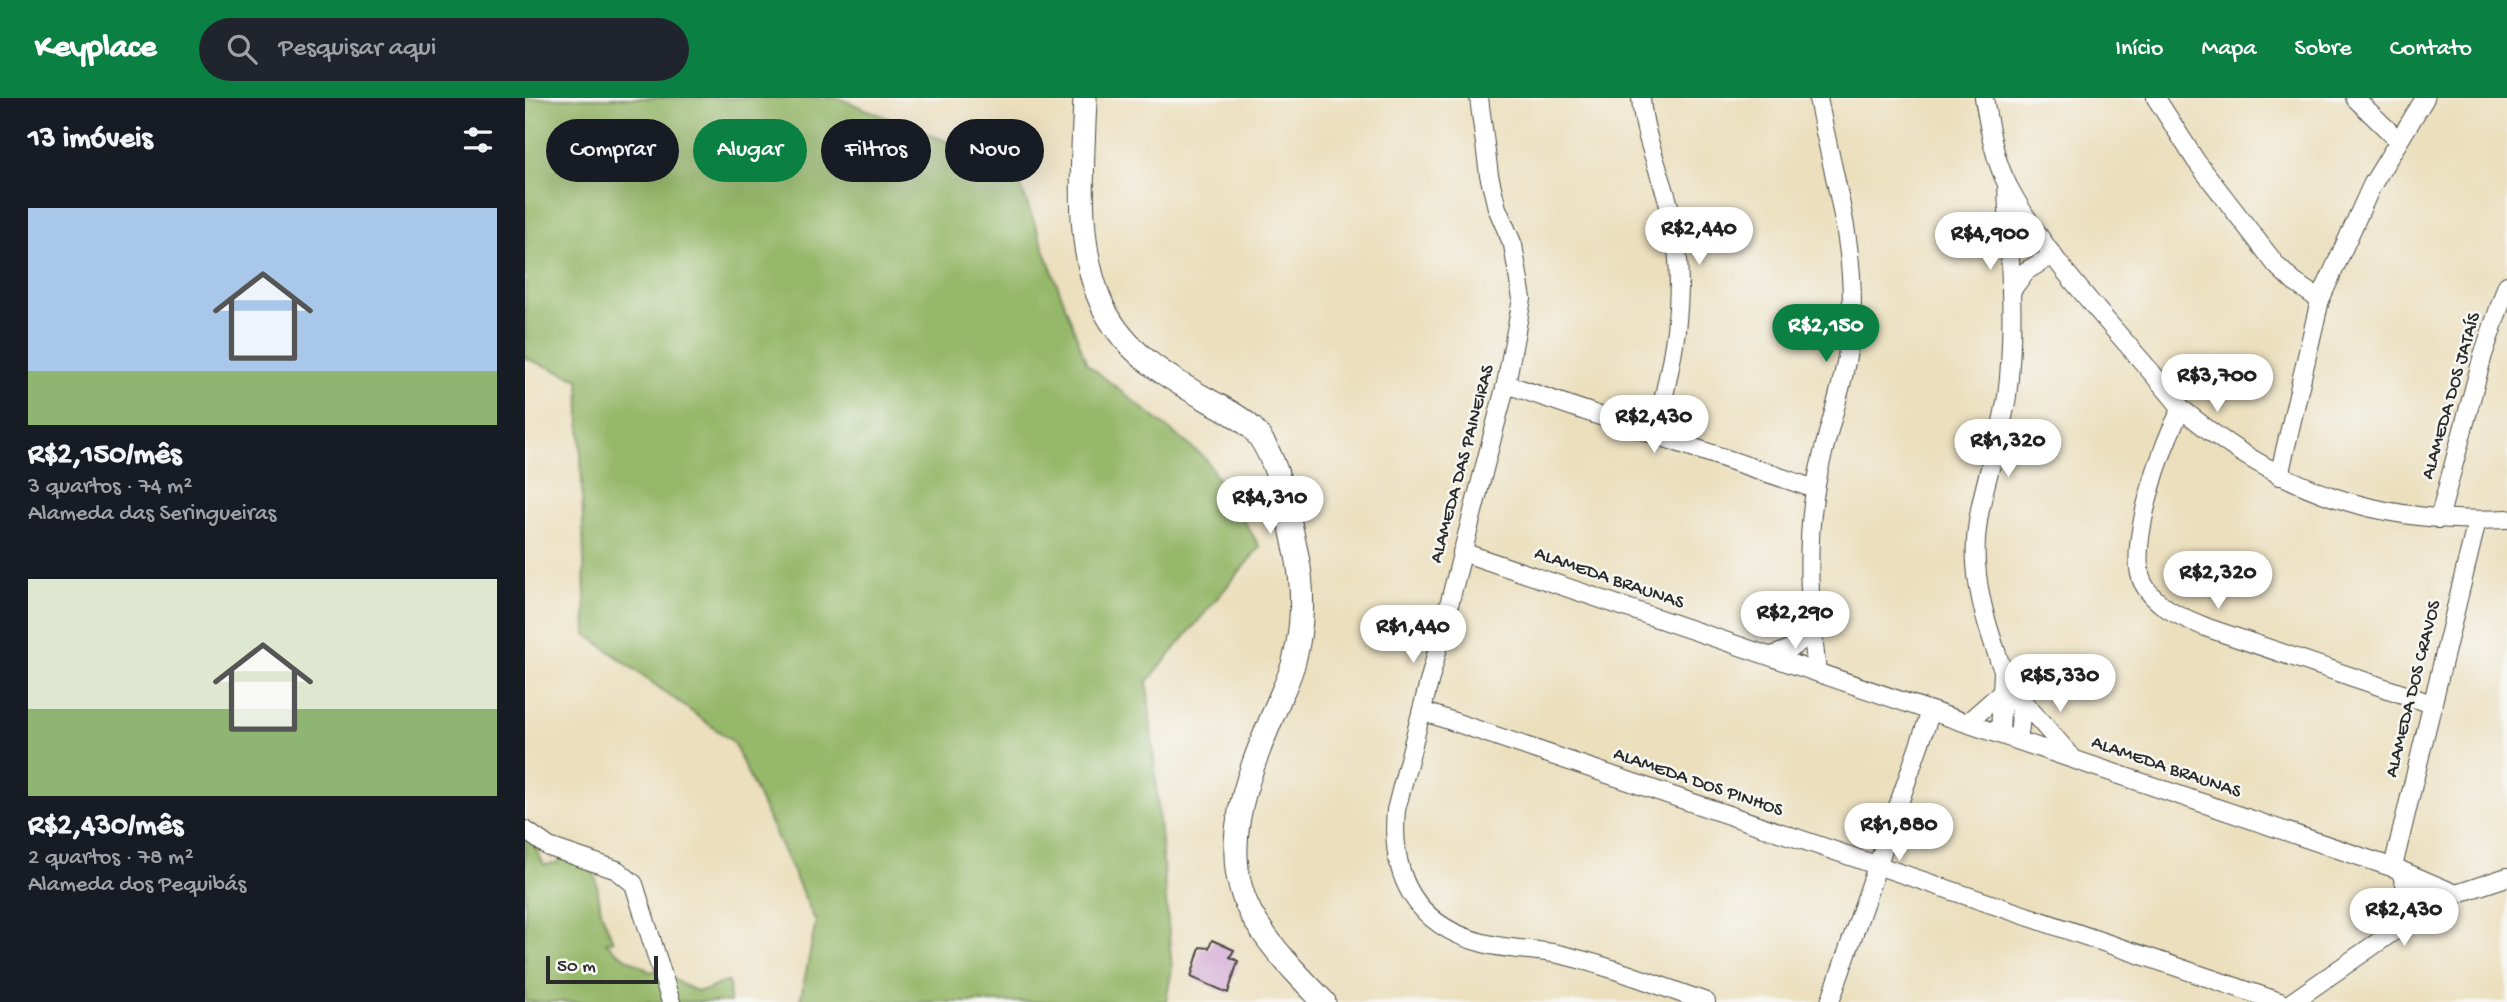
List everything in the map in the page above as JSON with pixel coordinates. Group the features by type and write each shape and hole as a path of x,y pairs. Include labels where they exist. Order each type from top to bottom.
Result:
{"street":[{"path":"1085,98 1087,247 1093,280 1104,308 1124,339 1145,361 1169,379 1237,416 1254,430 1271,460 1281,491 1298,560 1300,631 1294,664 1245,787 1235,852 1244,897 1255,921 1291,968 1324,1002"},
{"name":"ALAMEDA DAS PAINEIRAS","path":"1479,98 1489,175 1519,270 1522,299 1506,384 1396,810 1394,831 1401,874 1409,894 1439,924 1463,937 1486,944 1559,954 1706,1002"},
{"path":"1641,98 1647,138 1673,221 1681,276 1677,344 1655,435"},
{"path":"1817,672 1809,566 1815,489 1847,360 1852,282 1841,201 1818,98"},
{"path":"1984,98 1994,146 2007,184 2036,230 2053,255 2182,410 2228,446 2279,476 2321,495 2374,511 2439,519 2507,519"},
{"path":"2155,98 2196,161 2277,266 2320,300"},
{"path":"2355,98 2397,139"},
{"path":"2279,476 2320,300 2372,185 2397,139 2425,98"},
{"path":"2007,184 2011,290 2007,392 1982,510 1975,561 1986,622 2009,694 2008,737"},
{"path":"2008,252 2021,235 2036,230"},
{"path":"2011,290 2026,271 2053,255"},
{"name":"ALAMEDA DOS JATAÍS","path":"2439,519 2483,355 2507,285"},
{"path":"1506,384 1815,489"},
{"path":"2182,410 2161,454 2138,552 2138,571 2155,599 2177,615 2208,628 2432,704"},
{"name":"ALAMEDA DOS CRAVOS","path":"2397,869 2432,704 2477,520"},
{"name":"ALAMEDA BRAUNAS","path":"1462,552 2397,869 2456,894"},
{"path":"1771,656 1789,651 1803,641 1812,626"},
{"path":"1967,723 2009,694"},
{"path":"2009,694 2075,760"},
{"name":"ALAMEDA DOS PINHOS","path":"1422,711 2280,1002"},
{"path":"1830,1002 1931,711"},
{"path":"525,830 549,847 617,870 634,884 671,1002"},
{"path":"2397,869 2417,915"},
{"path":"2292,1002 2417,915 2456,894 2507,877"}],"green space":[{"path":"525,98 838,98 891,119 821,119 821,182 931,182 931,135 945,141 945,182 1019,182 1087,364 1205,458 1260,547 1147,682 1172,969 1166,1002 800,1002 816,922 733,742 586,634 579,379 525,358"},
{"path":"525,837 530,837 544,865 557,863 563,855 590,865 596,879 601,911 613,941 606,942 616,951 650,972 659,970 697,991 729,982 730,1002 525,1002"}],"building":[{"path":"1212,940 1234,950 1230,957 1238,961 1228,993 1191,977 1200,947 1209,948"}]}
